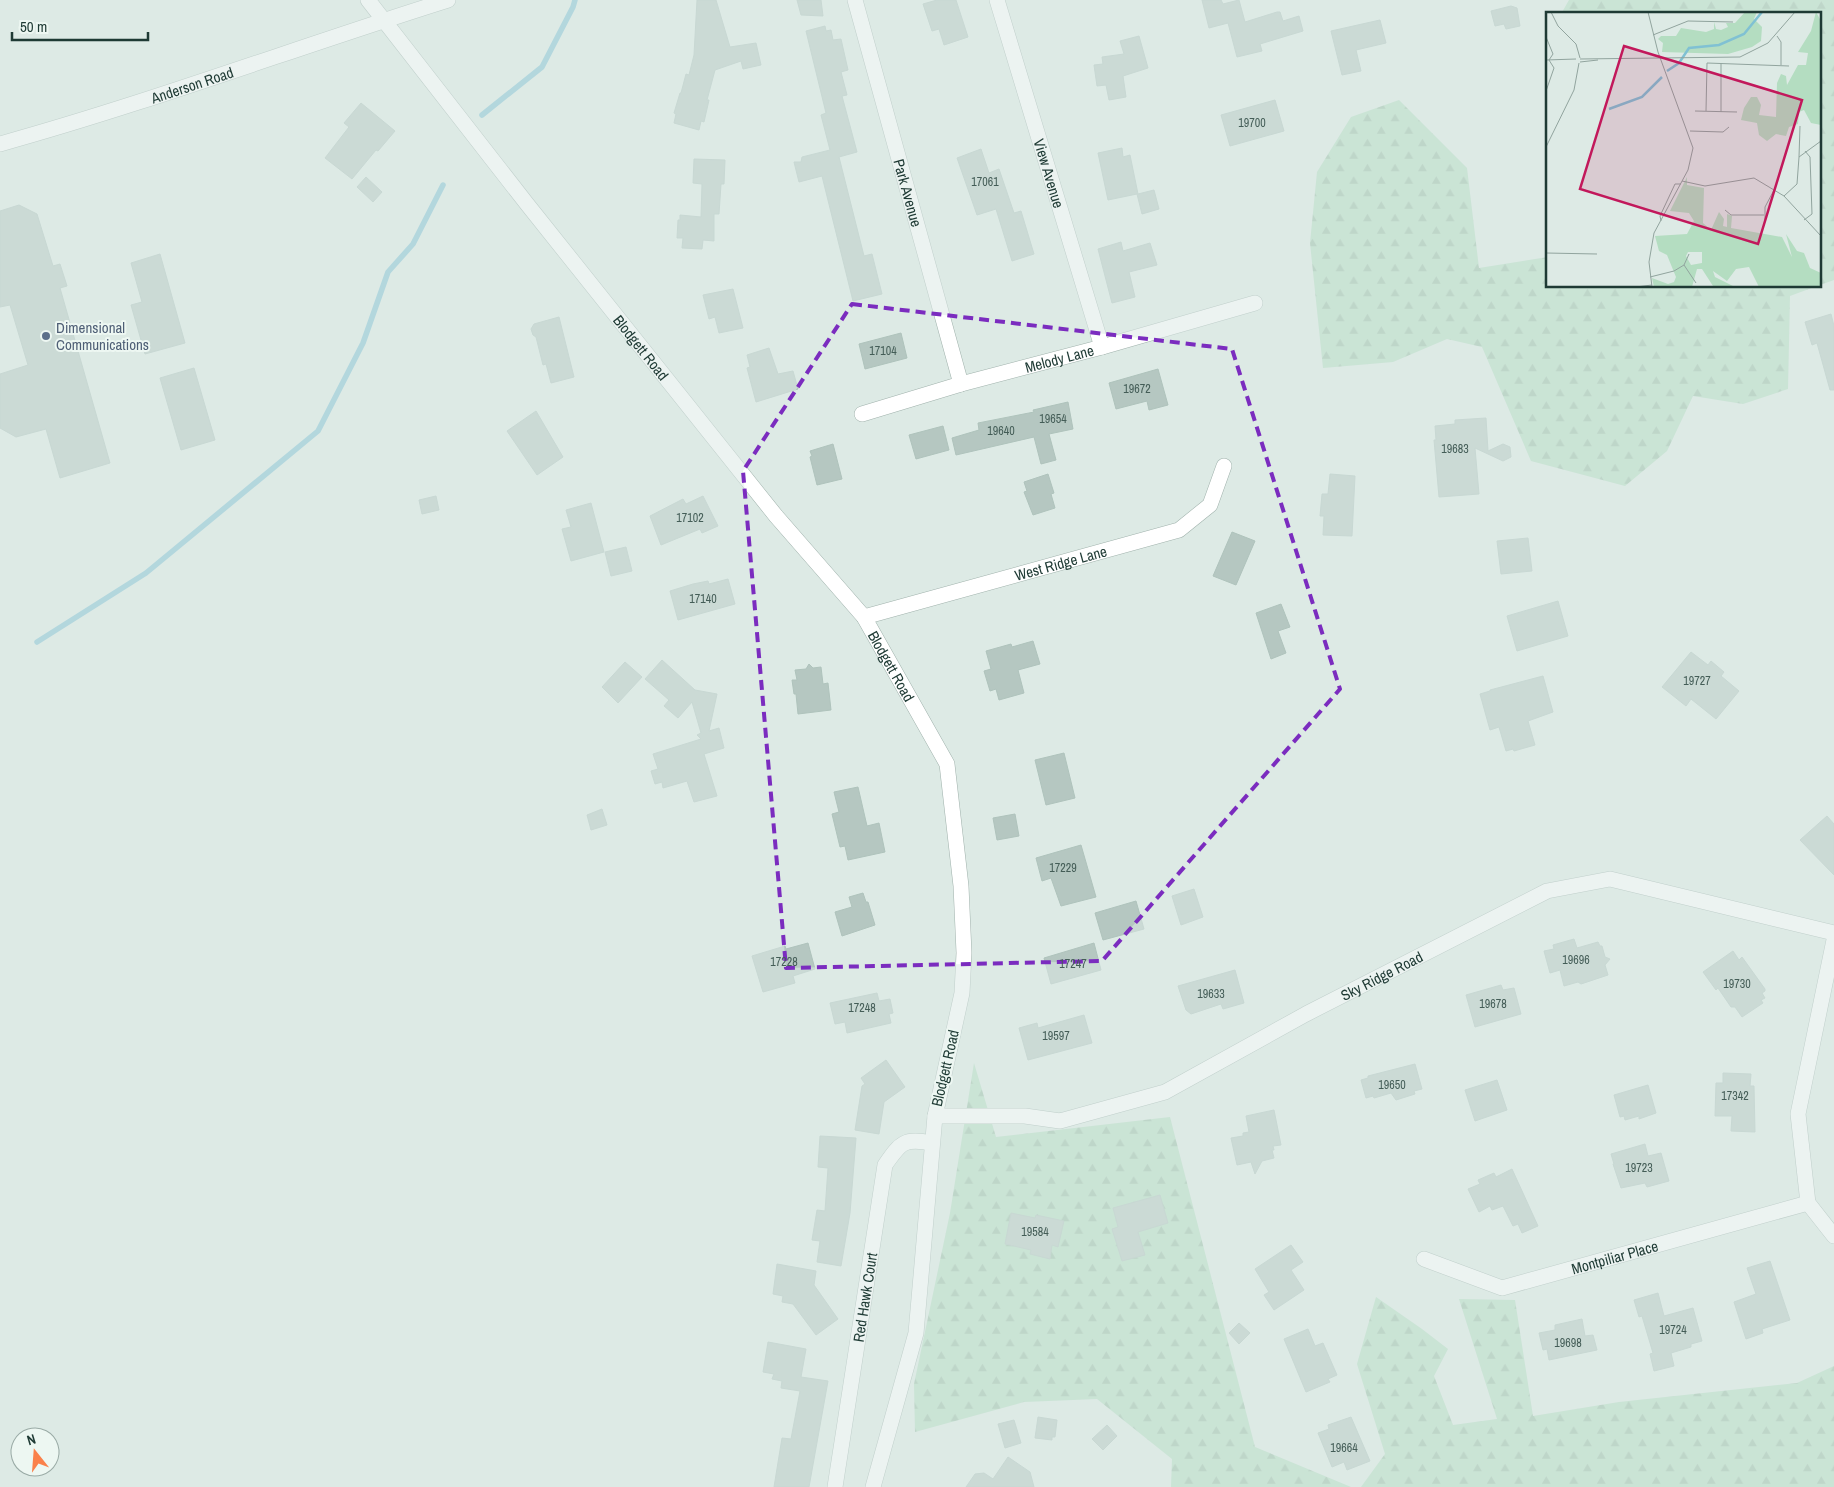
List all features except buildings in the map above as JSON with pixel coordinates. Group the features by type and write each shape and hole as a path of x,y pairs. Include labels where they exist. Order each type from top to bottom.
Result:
{"street":[{"name":"Blodgett Road","path":"368,0 770,508 864,617 947,764 961,886 962,994 935,1116 916,1333 873,1487"},
{"name":"Anderson Road","path":"0,144 194,85 382,20 448,0"},
{"name":"Park Avenue","path":"855,0 961,384"},
{"name":"View Avenue","path":"997,0 1102,348"},
{"name":"Melody Lane","path":"862,414 961,384 1102,348 1255,303"},
{"name":"West Ridge Lane","path":"864,617 1179,530 1210,505 1224,466"},
{"name":"Sky Ridge Road","path":"935,1116 1024,1116 1060,1120 1165,1092 1306,1014 1548,891 1610,880 1834,933"},
{"path":"1834,940 1798,1114 1808,1203 1834,1236"},
{"name":"Red Hawk Court","path":"835,1487 885,1165 897,1147 915,1140 932,1143"},
{"name":"Montpiliar Place","path":"1424,1259 1502,1288 1808,1203"}],"highlighted area":[{"path":"852,304 1232,349 1340,689 1102,961 786,968 743,471"}],"green space":[{"path":"1569,0 1834,0 1834,280 1822,284 1822,12 1562,12"},
{"path":"1399,100 1467,168 1479,268 1546,257 1546,288 1812,288 1790,296 1788,389 1743,404 1693,396 1667,451 1625,486 1531,461 1482,347 1447,339 1393,362 1323,368 1310,243 1317,172 1351,117"},
{"path":"974,1063 996,1137 1170,1117 1255,1447 1351,1487 1171,1487 1172,1459 1097,1399 1024,1402 915,1432 914,1384 950,1213"},
{"path":"1376,1297 1448,1349 1434,1376 1453,1425 1497,1419 1459,1299 1515,1300 1533,1416 1619,1402 1797,1383 1834,1366 1834,1487 1361,1487 1385,1454 1357,1364"}],"waterway":[{"path":"482,115 542,67 575,0"},
{"path":"37,642 146,573 318,431 363,343 388,272 413,244 443,185"}],"place":[{"name":"Dimensional Communications","path":"46,336"}]}
